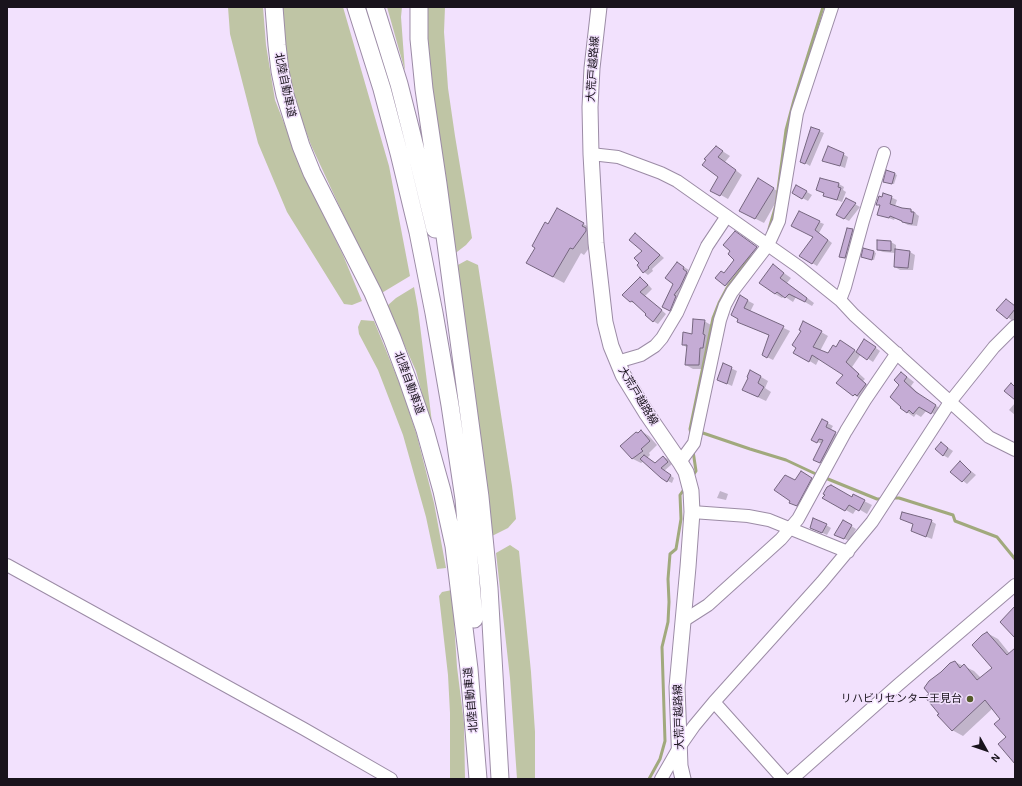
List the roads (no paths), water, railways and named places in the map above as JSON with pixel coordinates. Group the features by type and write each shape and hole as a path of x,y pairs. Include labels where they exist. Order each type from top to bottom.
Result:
{"highway":[{"name":"北陸自動車道","path":"274,7 280,71 288,106 301,146 312,173 373,293 392,338 425,430 442,491 454,546 468,670 478,779"},
{"name":"北陸自動車道","path":"356,7 382,89 416,225 434,313 450,405 464,499 479,671 484,779"},
{"path":"375,7 381,31 399,84 434,227 468,411"},
{"path":"419,7 419,39 424,89 444,223 480,497 489,588 500,779"}],"main road":[{"name":"大荒戸越路線","path":"599,7 591,84 590,154 596,243 603,306 608,334 617,362 624,375 647,414 680,462 686,472 690,484 692,512 677,687 680,766 683,779"}],"street":[{"path":"680,462 694,443 720,320 725,305 732,292 768,245 779,221 797,113 832,7"},
{"path":"840,300 884,153"},
{"path":"590,154 618,157 678,181 768,245 840,300 854,315 989,437 1015,450"},
{"path":"617,362 641,355 655,346 662,338 677,313 707,246 727,216"},
{"path":"661,779 680,746 694,726 822,582 872,522 950,402 994,347 1015,326"},
{"path":"682,621 708,604 781,539 798,520 865,400 897,353"},
{"path":"692,512 748,516 769,520 848,552"},
{"path":"7,565 304,729 391,779"},
{"path":"792,779 898,685 1015,585"},
{"path":"714,702 783,779"}],"waterway":[{"path":"769,229 776,205 786,130 823,7"},
{"path":"691,434 690,429 713,318 727,288 751,257"},
{"path":"700,432 786,460 818,475"},
{"path":"692,477 696,471 693,451"},
{"path":"823,477 877,499 883,499"},
{"path":"649,779 660,759 665,741 662,647 668,622 668,579 670,554 676,549 681,519 680,495 685,488"},
{"path":"891,498 899,498 953,515 955,521 997,537 1015,559"}],"place":[{"name":"リハビリセンター王見台","path":"970,699"}]}
